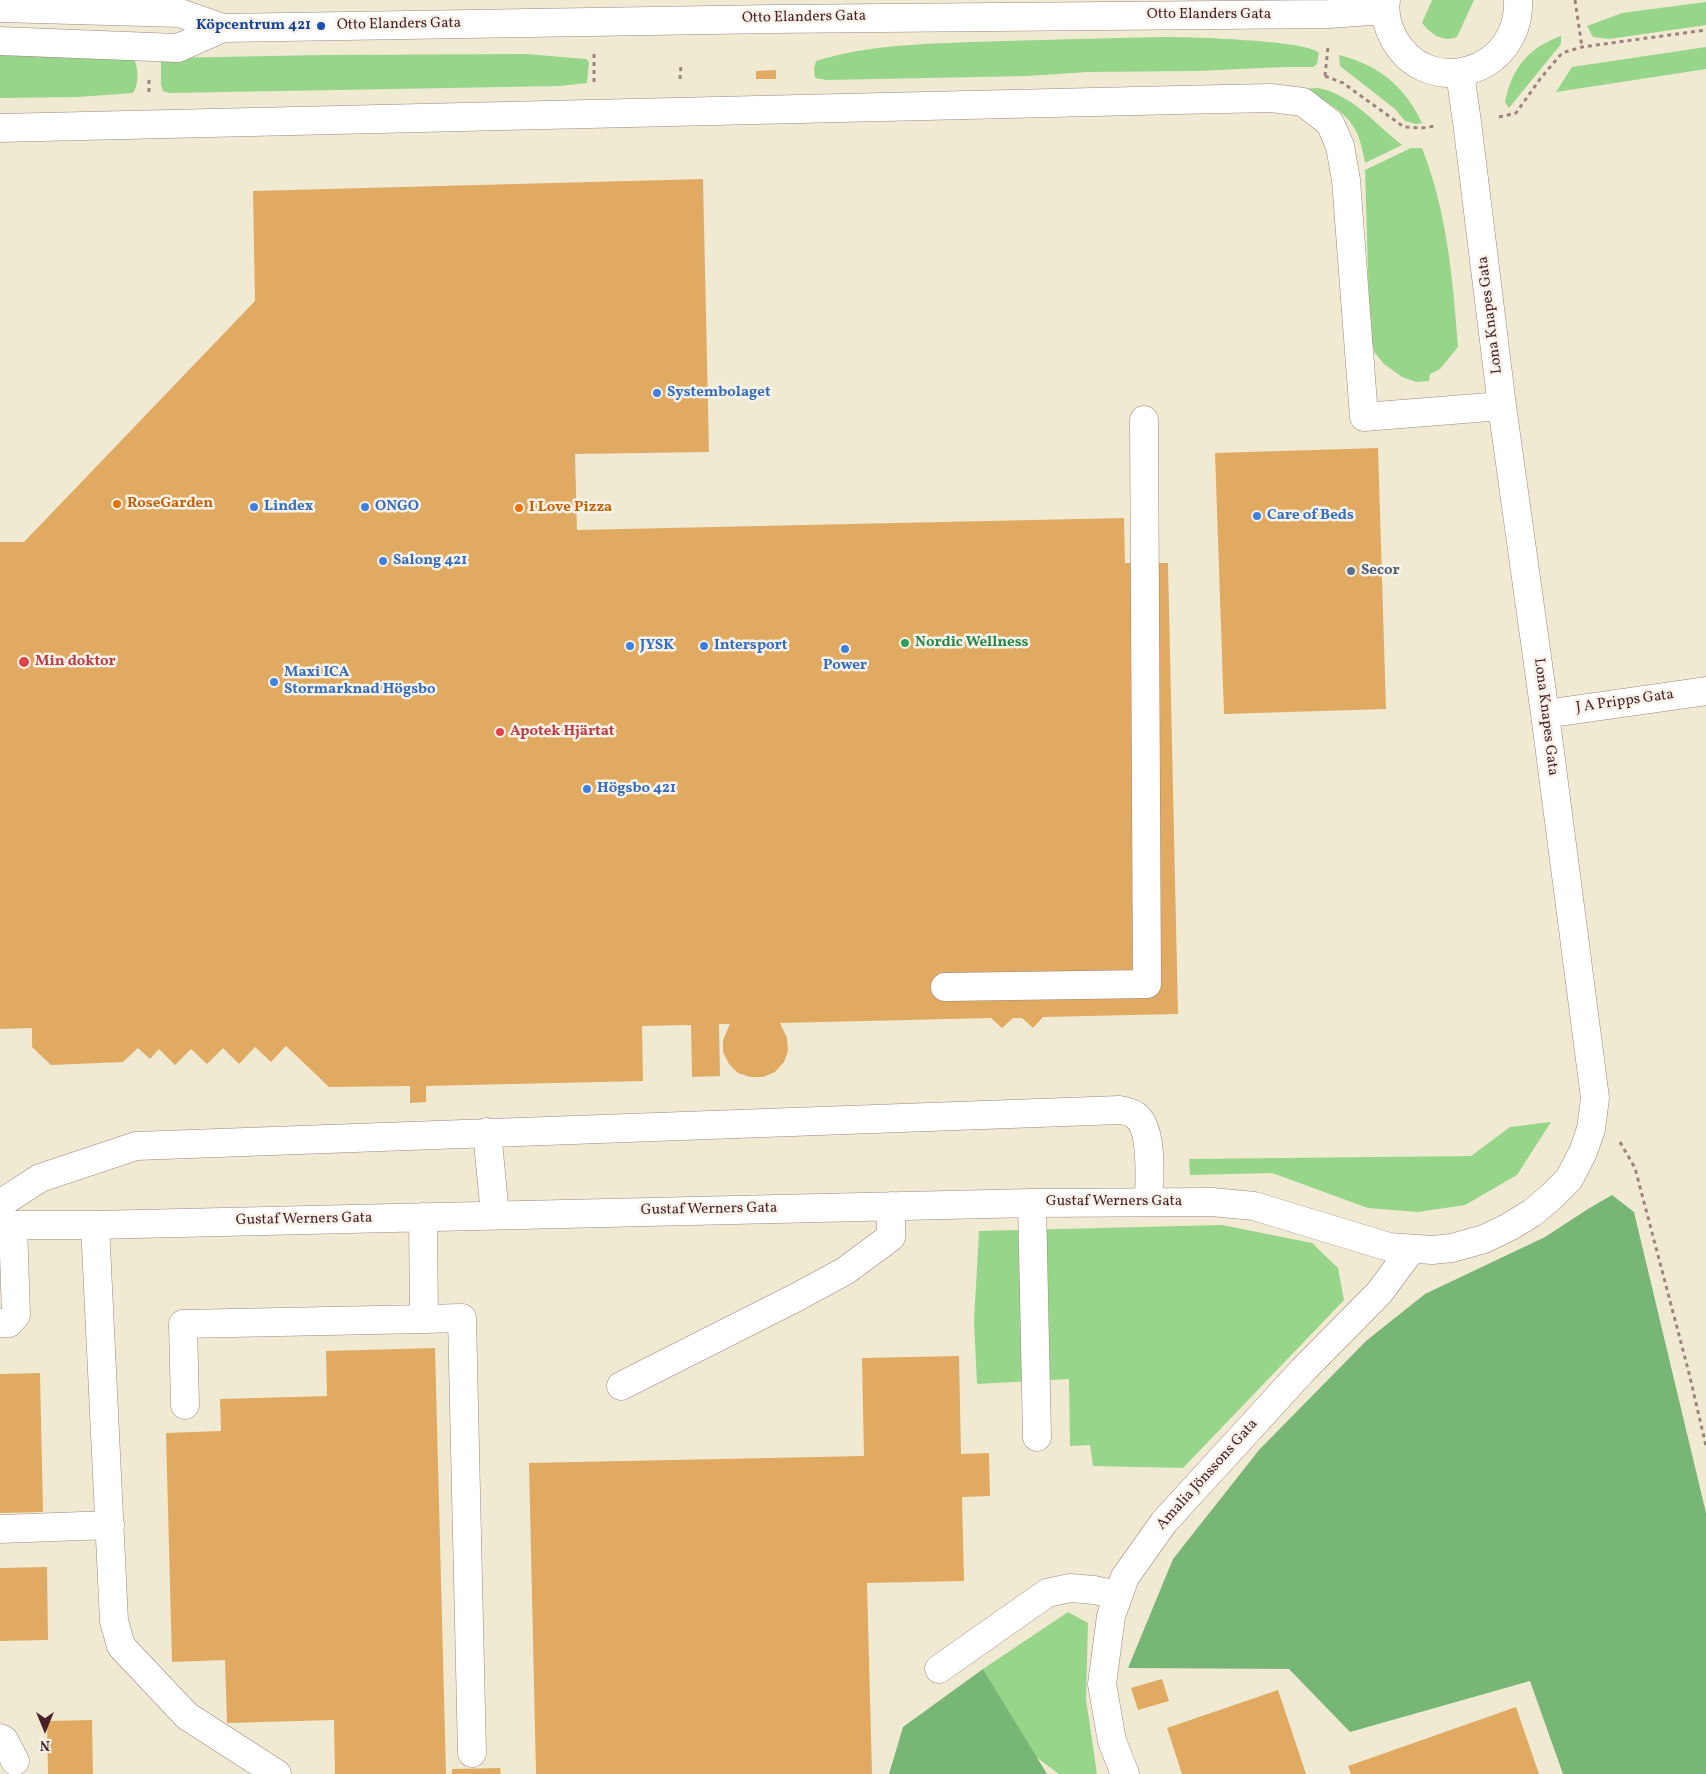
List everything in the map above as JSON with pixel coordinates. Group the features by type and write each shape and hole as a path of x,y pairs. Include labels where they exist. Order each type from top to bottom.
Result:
{"street":[{"name":"Otto Elanders Gata","path":"0,41 178,48 223,28 483,12 782,18 1329,14 1386,5 1388,28 1397,44 1409,57 1424,67 1442,72 1460,73 1481,66 1499,54 1512,35 1519,14 1518,0"},
{"name":"Otto Elanders Gata","path":"0,8 180,13 223,28"},
{"name":"Lona Knapes Gata","path":"1411,1250 1452,1248 1484,1238 1509,1227 1538,1208 1569,1179 1583,1152 1591,1129 1595,1098 1545,714 1502,406 1468,122 1460,73"},
{"path":"0,128 1271,98 1303,102 1330,123 1340,146 1346,180 1364,417 1502,406"},
{"path":"945,987 1147,984 1144,420"},
{"name":"J A Pripps Gata","path":"1545,714 1706,691"},
{"path":"0,1323 9,1323 16,1315 4,1218 40,1178 136,1146 1120,1110 1135,1115 1145,1128 1149,1142 1149,1202"},
{"path":"487,1132 495,1215"},
{"name":"Gustaf Werners Gata","path":"4,1218 95,1225 1032,1203 1212,1202 1254,1206 1366,1242 1389,1248 1411,1250"},
{"path":"1032,1203 1037,1437"},
{"path":"621,1386 845,1271 891,1237 891,1206"},
{"path":"423,1217 424,1320"},
{"path":"95,1225 114,1621 121,1646 187,1716 277,1774"},
{"name":"Amalia Jönssons Gata","path":"1125,1774 1112,1741 1102,1684 1111,1616 1126,1577 1164,1522 1304,1370 1379,1293 1411,1250"},
{"path":"185,1405 183,1324 462,1318 472,1753"},
{"path":"0,1529 110,1525"},
{"path":"939,1669 1047,1593 1070,1588 1118,1595"},
{"path":"0,1738 4,1740 15,1761"}],"path":[{"path":"1575,0 1582,47"},
{"path":"1595,1098 1635,1168 1690,1373 1706,1446"}],"green space":[{"path":"1432,0 1474,0 1457,37 1442,38 1430,31 1422,23"},
{"path":"1706,2 1706,25 1609,39 1593,37 1587,26 1622,13"},
{"path":"1561,36 1561,44 1509,108 1505,102 1517,69 1539,47"},
{"path":"1164,37 1271,42 1293,45 1319,53 1317,64 1313,67 1197,71 1087,72 1027,76 827,80 815,78 814,69 816,61 874,48 894,46"},
{"path":"1706,47 1706,69 1556,92 1572,67"},
{"path":"525,54 586,59 589,62 587,83 560,86 169,93 163,91 161,85 161,60 166,58"},
{"path":"0,55 133,58 137,71 136,86 133,93 78,97 0,98"},
{"path":"1339,55 1366,64 1388,78 1407,98 1422,123 1416,124 1405,121 1395,109 1340,66"},
{"path":"1318,88 1342,97 1353,104 1402,145 1365,163 1358,136 1347,118 1333,106 1302,89"},
{"path":"1411,148 1422,148 1431,172 1443,221 1454,296 1458,347 1440,369 1430,374 1429,381 1416,382 1402,377 1384,364 1375,353 1370,337 1365,170"},
{"path":"1551,1122 1517,1175 1465,1205 1418,1212 1368,1208 1272,1173 1190,1175 1189,1159 1471,1156 1510,1127"},
{"path":"1612,1195 1634,1212 1706,1513 1706,1774 1563,1774 1530,1681 1350,1732 1289,1669 1128,1668 1173,1559 1259,1450 1366,1341 1425,1294 1545,1237"},
{"path":"1222,1225 1312,1243 1338,1268 1344,1300 1183,1468 1093,1466 1090,1445 1070,1446 1069,1379 977,1384 974,1321 979,1231"},
{"path":"1068,1612 1088,1623 1086,1699 1097,1774 1059,1774 1036,1757 983,1669"},
{"path":"983,1669 1047,1774 889,1774 903,1727"}],"building":[{"path":"776,70 776,79 756,79 756,71"},
{"name":"Högsbo 421","path":"703,179 709,452 575,454 577,530 1124,518 1125,563 1168,563 1178,1014 1043,1017 1033,1028 1022,1018 1013,1018 1002,1028 991,1018 780,1023 787,1038 788,1051 784,1062 775,1072 763,1077 750,1077 738,1073 729,1064 723,1052 723,1040 730,1024 719,1024 720,1076 692,1077 691,1025 642,1026 643,1081 426,1086 426,1102 410,1103 410,1086 329,1087 286,1046 271,1062 255,1047 239,1064 223,1048 207,1064 191,1049 175,1065 159,1049 150,1059 138,1048 123,1062 51,1065 32,1047 32,1028 0,1029 0,542 24,542 255,301 253,191"},
{"path":"1378,448 1386,709 1224,714 1215,453"},
{"path":"435,1348 446,1774 335,1774 334,1720 227,1723 225,1660 172,1662 166,1433 221,1431 220,1399 327,1396 326,1351"},
{"path":"959,1356 961,1454 989,1453 990,1496 962,1497 964,1581 867,1583 872,1774 536,1774 529,1463 864,1456 862,1358"},
{"path":"40,1373 43,1512 0,1513 0,1374"},
{"path":"47,1567 48,1640 0,1641 0,1568"},
{"path":"1162,1679 1169,1701 1138,1710 1131,1688"},
{"path":"1278,1690 1306,1774 1182,1774 1167,1728"},
{"path":"1516,1707 1539,1774 1351,1774 1348,1766"},
{"path":"92,1720 93,1774 48,1774 47,1721"},
{"path":"500,1768 501,1774 452,1774 452,1769"}],"place":[{"name":"Köpcentrum 421","path":"321,26"},
{"name":"Systembolaget","path":"657,393"},
{"name":"RoseGarden","path":"117,504"},
{"name":"Lindex","path":"254,507"},
{"name":"ONGO","path":"365,507"},
{"name":"I Love Pizza","path":"519,508"},
{"name":"Care of Beds","path":"1257,516"},
{"name":"Salong 421","path":"383,561"},
{"name":"Secor","path":"1351,571"},
{"name":"Nordic Wellness","path":"905,643"},
{"name":"JYSK","path":"630,646"},
{"name":"Intersport","path":"704,646"},
{"name":"Power","path":"845,649"},
{"name":"Min doktor","path":"24,662"},
{"name":"Maxi ICA Stormarknad Högsbo","path":"274,682"},
{"name":"Apotek Hjärtat","path":"500,732"},
{"name":"Högsbo 421","path":"587,789"}]}
